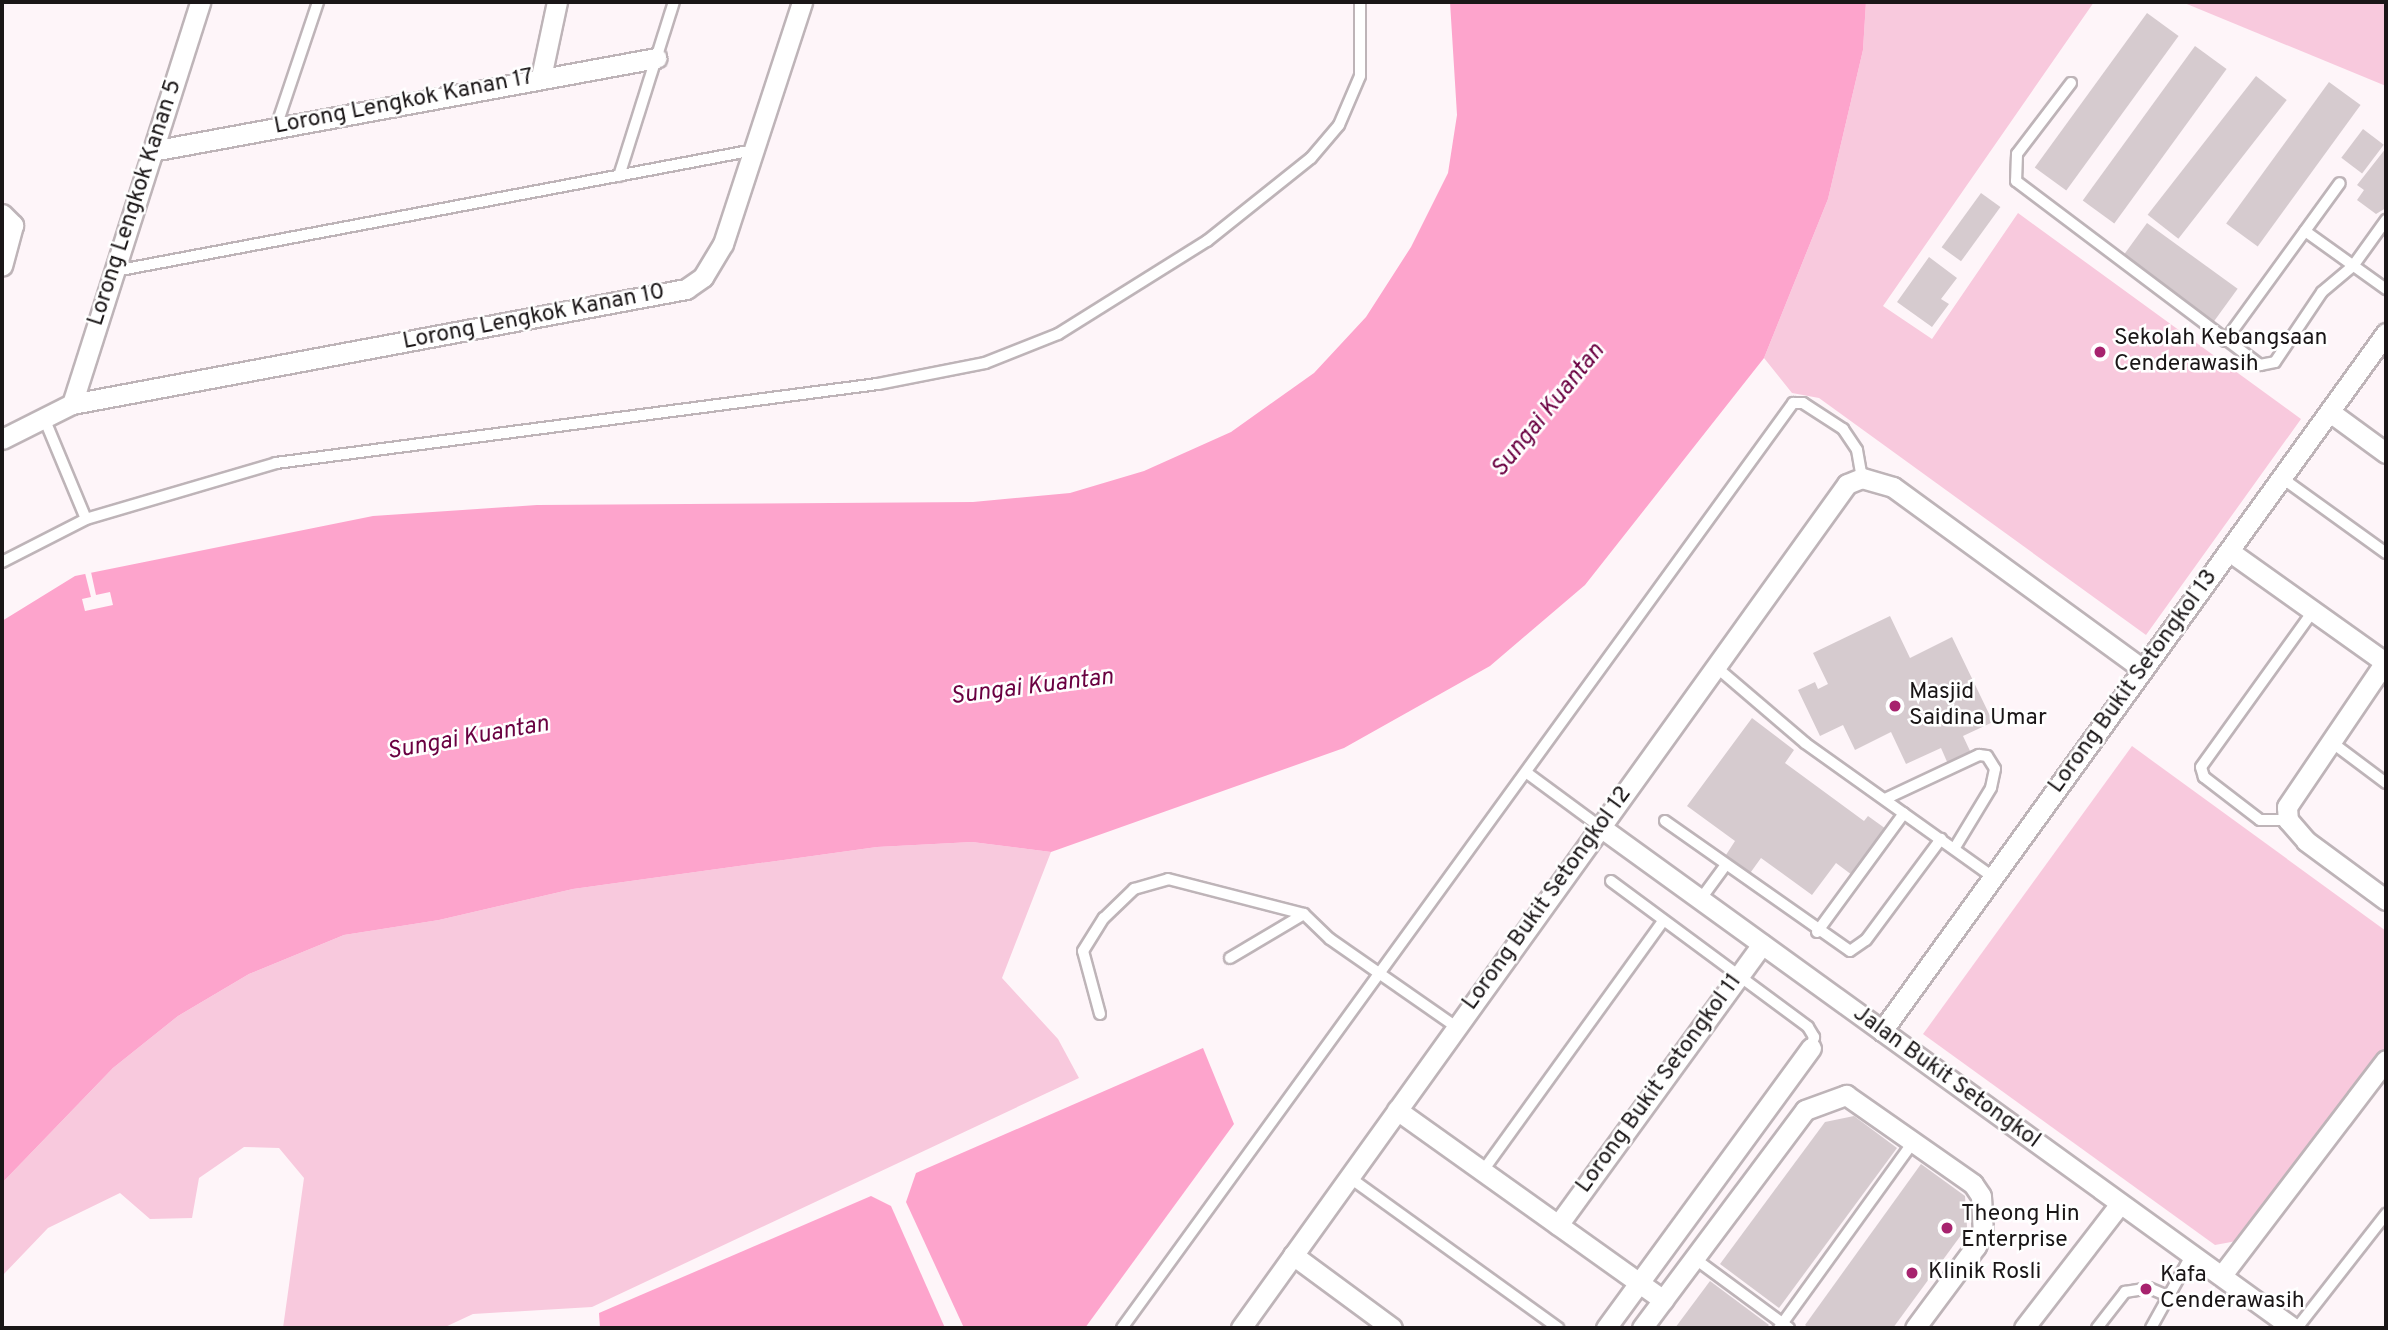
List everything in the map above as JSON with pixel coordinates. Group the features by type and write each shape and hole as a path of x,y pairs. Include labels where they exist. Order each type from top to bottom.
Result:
{"street":[{"name":"Lorong Lengkok Kanan 5","path":"72,404 200,2"},
{"path":"541,77 557,2"},
{"name":"Lorong Lengkok Kanan 10","path":"2,439 72,404 686,289 703,277 718,253 755,150 802,2"},
{"name":"Lorong Lengkok Kanan 17","path":"152,151 541,77 656,58"},
{"path":"2,214 13,225 13,237 2,266"},
{"name":"Lorong Bukit Setongkol 13","path":"1882,1031 2386,333"},
{"path":"2330,412 2386,453"},
{"path":"1862,478 1893,487 2144,669"},
{"name":"Lorong Bukit Setongkol 12","path":"1241,1328 1829,505 1847,484 1862,478"},
{"path":"2229,551 2386,663 2294,792 2288,820 2306,841 2386,900"},
{"name":"Jalan Bukit Setongkol","path":"1599,826 2120,1205 2295,1328"},
{"name":"Lorong Bukit Setongkol 11","path":"1558,1225 1762,944"},
{"path":"1606,1328 1811,1048"},
{"path":"2222,1275 2386,1060"},
{"path":"1642,1328 1805,1110 1846,1095 1913,1142 1981,1196 1983,1231 1976,1245 1916,1328"},
{"path":"1397,1110 1663,1300"},
{"path":"2024,1328 2120,1205"},
{"path":"1293,1255 1392,1328"}],"lane":[{"path":"276,127 318,2"},
{"path":"620,176 674,2"},
{"path":"2,562 86,519 276,463 878,384 985,363 1058,334 1207,241 1311,158 1339,125 1360,76 1360,2"},
{"path":"2071,83 2017,154 2016,181 2260,365 2275,362 2322,292 2353,266 2386,220"},
{"path":"115,271 755,150"},
{"path":"2225,341 2340,183"},
{"path":"2305,231 2386,289"},
{"path":"1122,1328 1793,404 1803,403 1843,429 1857,450 1862,478"},
{"path":"44,418 86,519"},
{"path":"2282,478 2386,553"},
{"path":"2288,820 2260,820 2204,777 2201,767 2313,611"},
{"path":"1714,666 1805,743 1993,877"},
{"path":"2330,741 2386,783"},
{"path":"1885,799 1979,755 1987,756 1995,769 1991,788 1954,849"},
{"path":"1527,772 1599,826"},
{"path":"1817,932 1904,813"},
{"path":"1665,821 1841,949 1859,947 1941,839"},
{"path":"1700,900 1725,866"},
{"path":"1100,1014 1083,951 1104,918 1134,889 1168,879 1304,914 1456,1027"},
{"path":"1611,881 1808,1027 1814,1037 1811,1048"},
{"path":"1230,957 1304,914"},
{"path":"1482,1172 1663,920"},
{"path":"1694,1258 1783,1327 1913,1142"},
{"path":"1349,1177 1558,1328"},
{"path":"2295,1328 2386,1214"},
{"path":"2151,1328 2172,1298 2192,1255"},
{"path":"2097,1328 2124,1293 2149,1288 2172,1298"}],"shaded area":[{"path":"1866,2 2094,2 1883,306 1932,339 2018,213 2301,419 2146,635 1819,398 1792,393 1764,358 1828,199 1863,50"},
{"path":"2182,2 2386,2 2386,86"},
{"path":"2132,746 2386,931 2386,1049 2242,1240 2215,1245 1923,1034"},
{"path":"972,842 1051,852 1002,978 1058,1039 1079,1078 592,1307 473,1314 443,1328 283,1328 304,1178 279,1148 244,1147 199,1178 192,1218 150,1219 120,1193 48,1228 2,1276 2,1183 113,1068 178,1016 249,974 344,935 439,920 573,889 877,847"}],"water":[{"name":"Sungai Kuantan","path":"1450,2 1866,2 1863,50 1828,199 1764,358 1585,585 1490,666 1344,748 1051,852 972,842 877,847 573,889 439,920 344,935 249,974 178,1016 113,1068 2,1183 2,621 75,576 373,516 537,505 973,502 1070,493 1144,471 1231,432 1314,373 1366,317 1411,247 1448,173 1457,115"},
{"path":"1203,1048 1234,1124 1085,1328 964,1328 906,1202 916,1173"},
{"path":"871,1196 891,1206 945,1328 600,1328 599,1313"}],"pier":[{"path":"91,572 96,595 110,592 113,605 85,611 82,599 91,597 85,573"}],"building":[{"path":"2147,13 2179,36 2066,190 2035,168"},
{"path":"2195,46 2227,69 2114,223 2083,201"},
{"path":"2256,76 2287,100 2178,239 2148,215"},
{"path":"2329,82 2361,105 2258,247 2226,224"},
{"path":"2363,129 2384,145 2362,173 2341,158"},
{"path":"2386,148 2386,208 2376,214 2357,200 2364,190 2357,185"},
{"path":"1981,193 2000,207 1961,261 1942,247"},
{"path":"2147,223 2238,289 2213,323 2122,257"},
{"path":"1929,257 1957,278 1941,299 1949,304 1932,327 1897,302"},
{"name":"Masjid Saidina Umar","path":"1890,616 1910,658 1952,637 1993,722 1963,736 1971,753 1948,764 1941,748 1906,764 1891,732 1855,750 1843,725 1820,736 1798,690 1815,682 1818,689 1828,684 1813,653"},
{"path":"1752,718 1794,750 1785,763 1864,821 1868,816 1886,829 1852,875 1836,863 1812,895 1761,858 1748,876 1724,858 1735,841 1687,806"},
{"path":"1854,1116 1897,1148 1779,1308 1720,1264 1825,1122"},
{"path":"1921,1164 1965,1196 1967,1227 1893,1328 1809,1328 1805,1325"},
{"path":"1710,1281 1769,1325 1766,1328 1675,1328"}],"place":[{"name":"Sekolah Kebangsaan Cenderawasih","path":"2100,352"},
{"name":"Masjid Saidina Umar","path":"1895,706"},
{"name":"Theong Hin Enterprise","path":"1947,1228"},
{"name":"Klinik Rosli","path":"1912,1273"},
{"name":"Kafa Cenderawasih","path":"2146,1289"}]}
